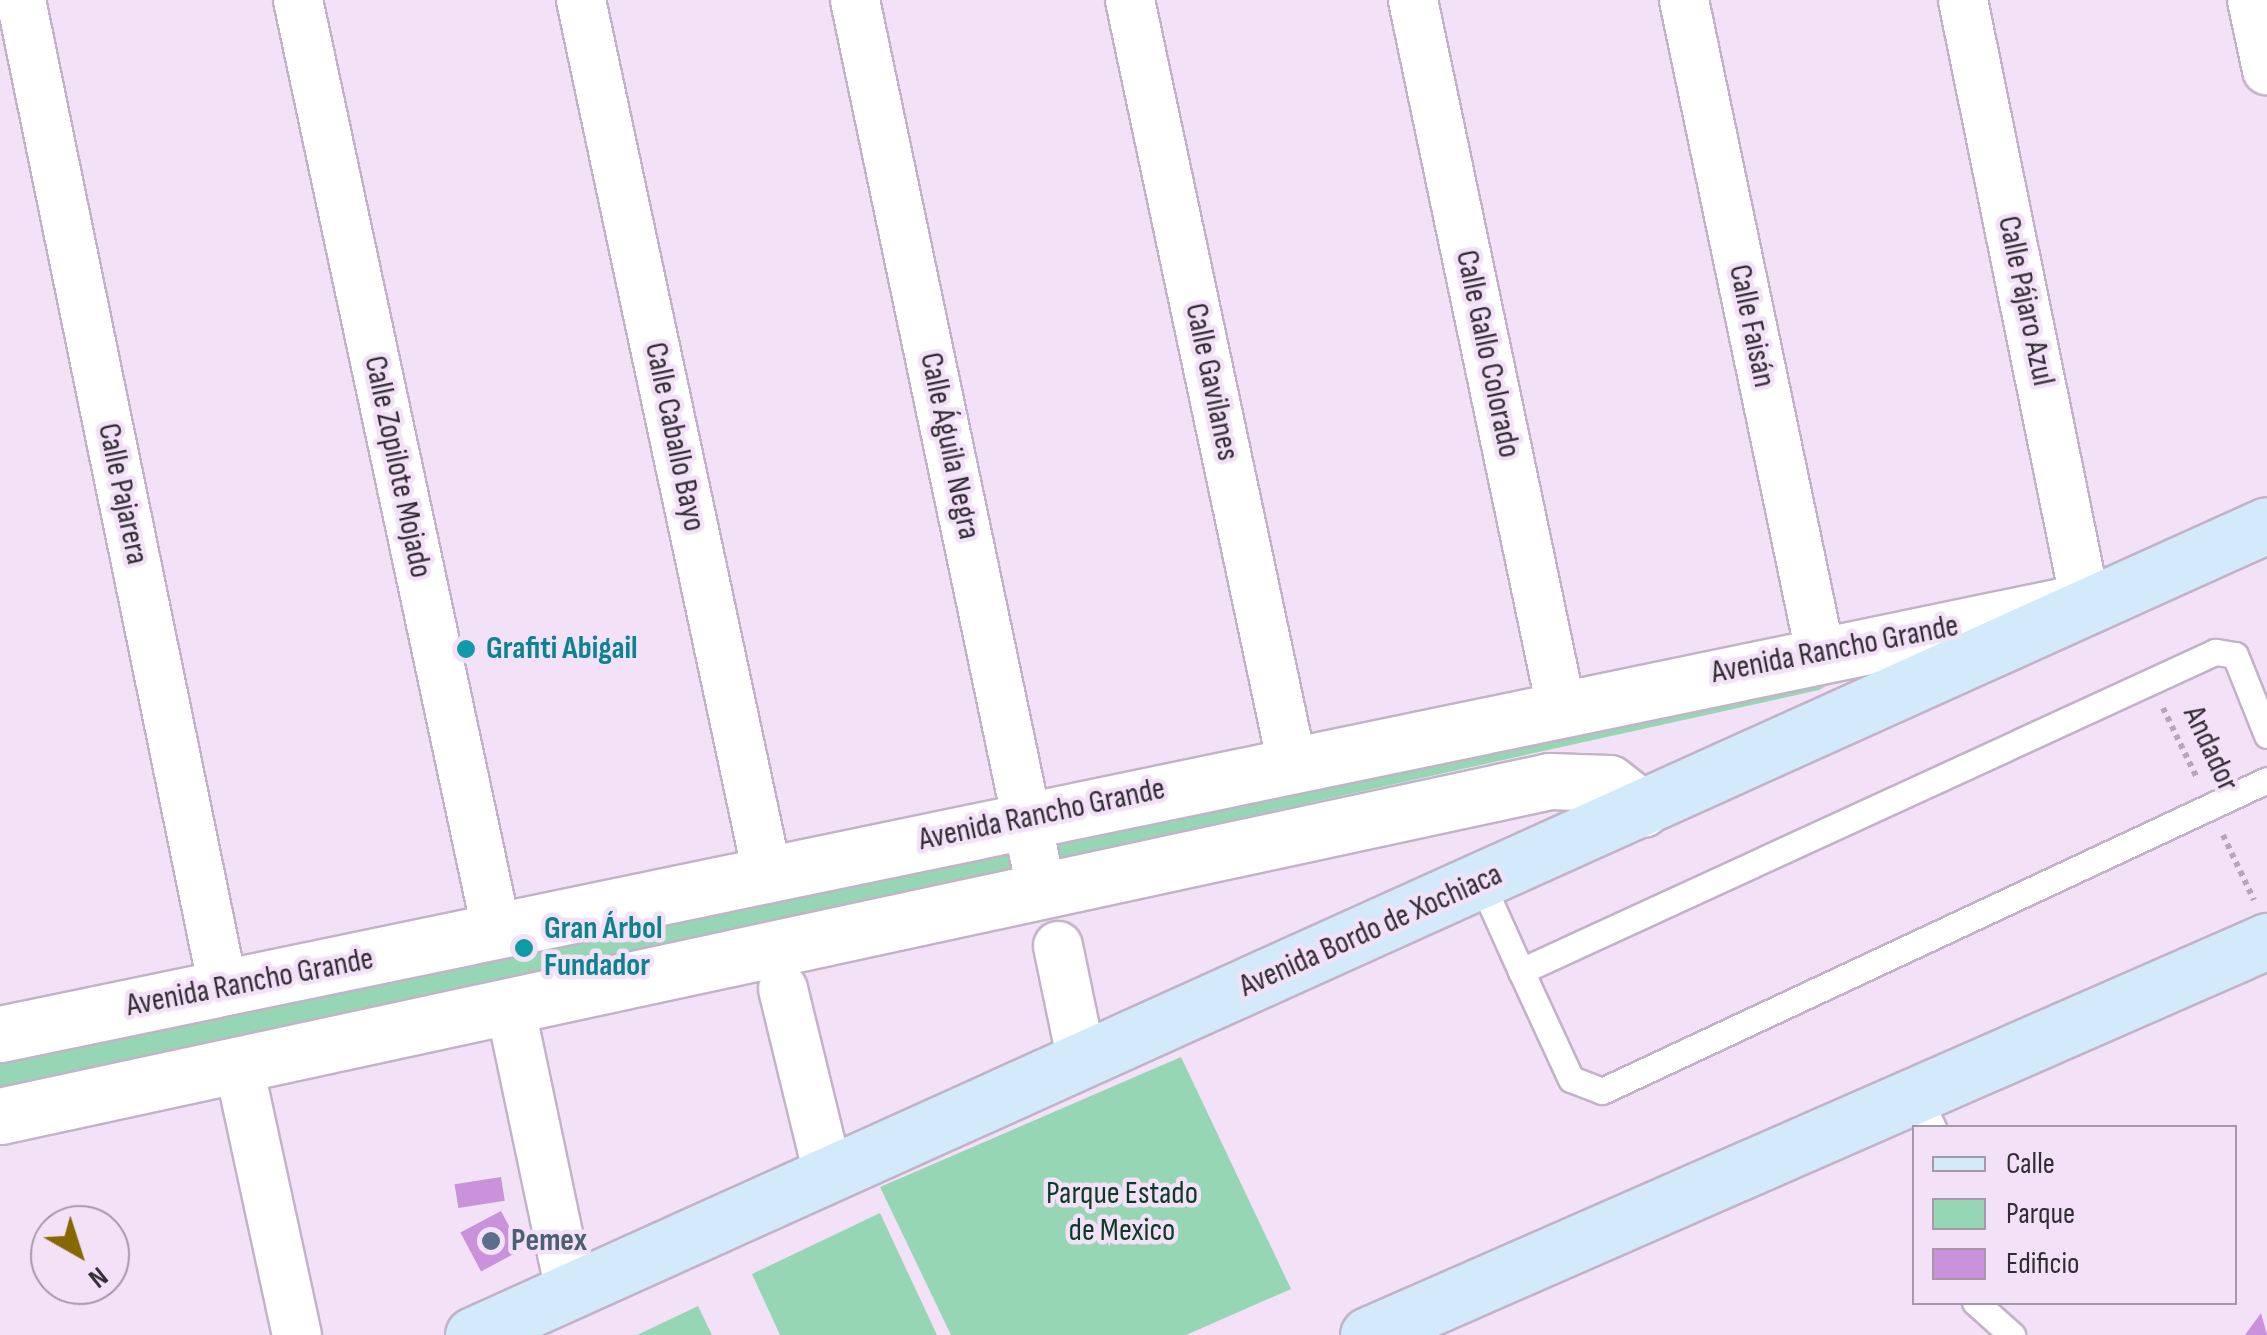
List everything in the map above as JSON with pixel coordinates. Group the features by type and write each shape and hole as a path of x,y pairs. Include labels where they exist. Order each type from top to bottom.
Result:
{"main road":[{"name":"Avenida Bordo de Xochiaca","path":"473,1335 1642,809 2085,601 2267,525"},
{"path":"1368,1335 1925,1110 2263,926"}],"street":[{"name":"Calle Pajarera","path":"21,0 223,988"},
{"name":"Calle Zopilote Mojado","path":"298,0 497,933"},
{"name":"Calle Caballo Bayo","path":"581,0 768,873"},
{"name":"Calle Águila Negra","path":"855,0 1042,892"},
{"name":"Calle Gavilanes","path":"1130,0 1292,764"},
{"name":"Calle Gallo Colorado","path":"1413,0 1561,707"},
{"name":"Calle Faisán","path":"1684,0 1820,652"},
{"name":"Calle Pájaro Azul","path":"1963,0 2085,601"},
{"path":"2252,0 2267,70"},
{"name":"Avenida Rancho Grande","path":"0,1034 497,933 1027,817 1820,652 2085,601"},
{"path":"0,1116 239,1068 1549,781 1609,783 1642,809"},
{"path":"1058,946 1082,1062"},
{"path":"783,989 828,1174"},
{"path":"510,1006 570,1291"},
{"path":"239,1068 298,1335"}],"lane":[{"path":"1521,971 2150,681 2226,650 2267,735"},
{"path":"1481,882 1570,1079 1602,1091 2267,780"},
{"path":"1978,1305 2012,1335"}],"path":[{"name":"Andador","path":"2150,681 2263,926"}],"green space":[{"path":"1872,659 1819,690 0,1093 0,1060"},
{"name":"Parque Estado de Mexico","path":"1181,1057 1291,1289 1186,1335 951,1335 880,1187"},
{"path":"880,1213 937,1335 780,1335 752,1274"},
{"path":"698,1306 712,1335 637,1335"}],"building":[{"name":"Pemex","path":"501,1177 505,1201 458,1208 455,1184"},
{"name":"Pemex","path":"501,1211 522,1250 481,1271 460,1233"},
{"path":"2261,1313 2267,1335 2245,1335"}],"place":[{"name":"Grafiti Abigail","path":"466,649"},
{"name":"Gran Árbol Fundador","path":"524,948"},
{"name":"Pemex","path":"491,1241"}]}
